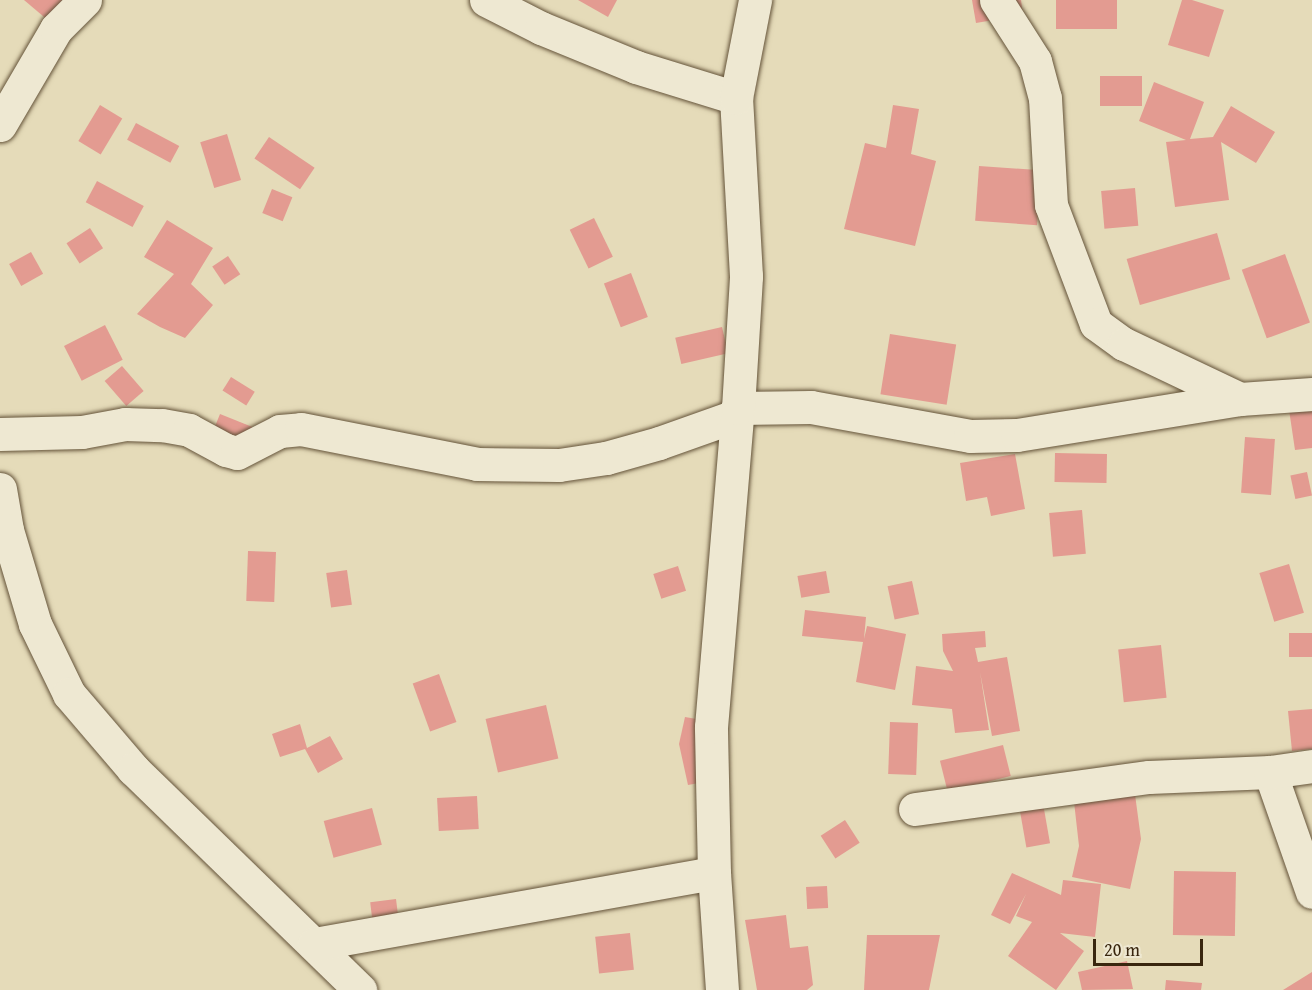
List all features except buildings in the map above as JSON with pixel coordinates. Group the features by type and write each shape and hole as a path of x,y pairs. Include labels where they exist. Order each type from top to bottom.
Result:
{"street":[{"path":"0,125 56,29 86,0"},
{"path":"486,0 541,28 636,68 736,98"},
{"path":"722,990 714,873 711,728 738,408 746,276 736,98 755,0"},
{"path":"996,0 1035,61 1045,98 1051,205 1096,324 1124,344 1240,399"},
{"path":"738,408 811,407 970,436 1017,435 1240,399 1312,394"},
{"path":"0,434 82,432 125,424 162,426 189,430 226,450 237,453 280,431 302,429 477,464 559,465 606,458 659,443 732,417 738,408"},
{"path":"0,489 7,530 35,624 69,694 133,769 360,990"},
{"path":"915,809 1149,777 1270,772 1312,766"},
{"path":"1270,772 1312,892"},
{"path":"314,944 714,873"}]}
